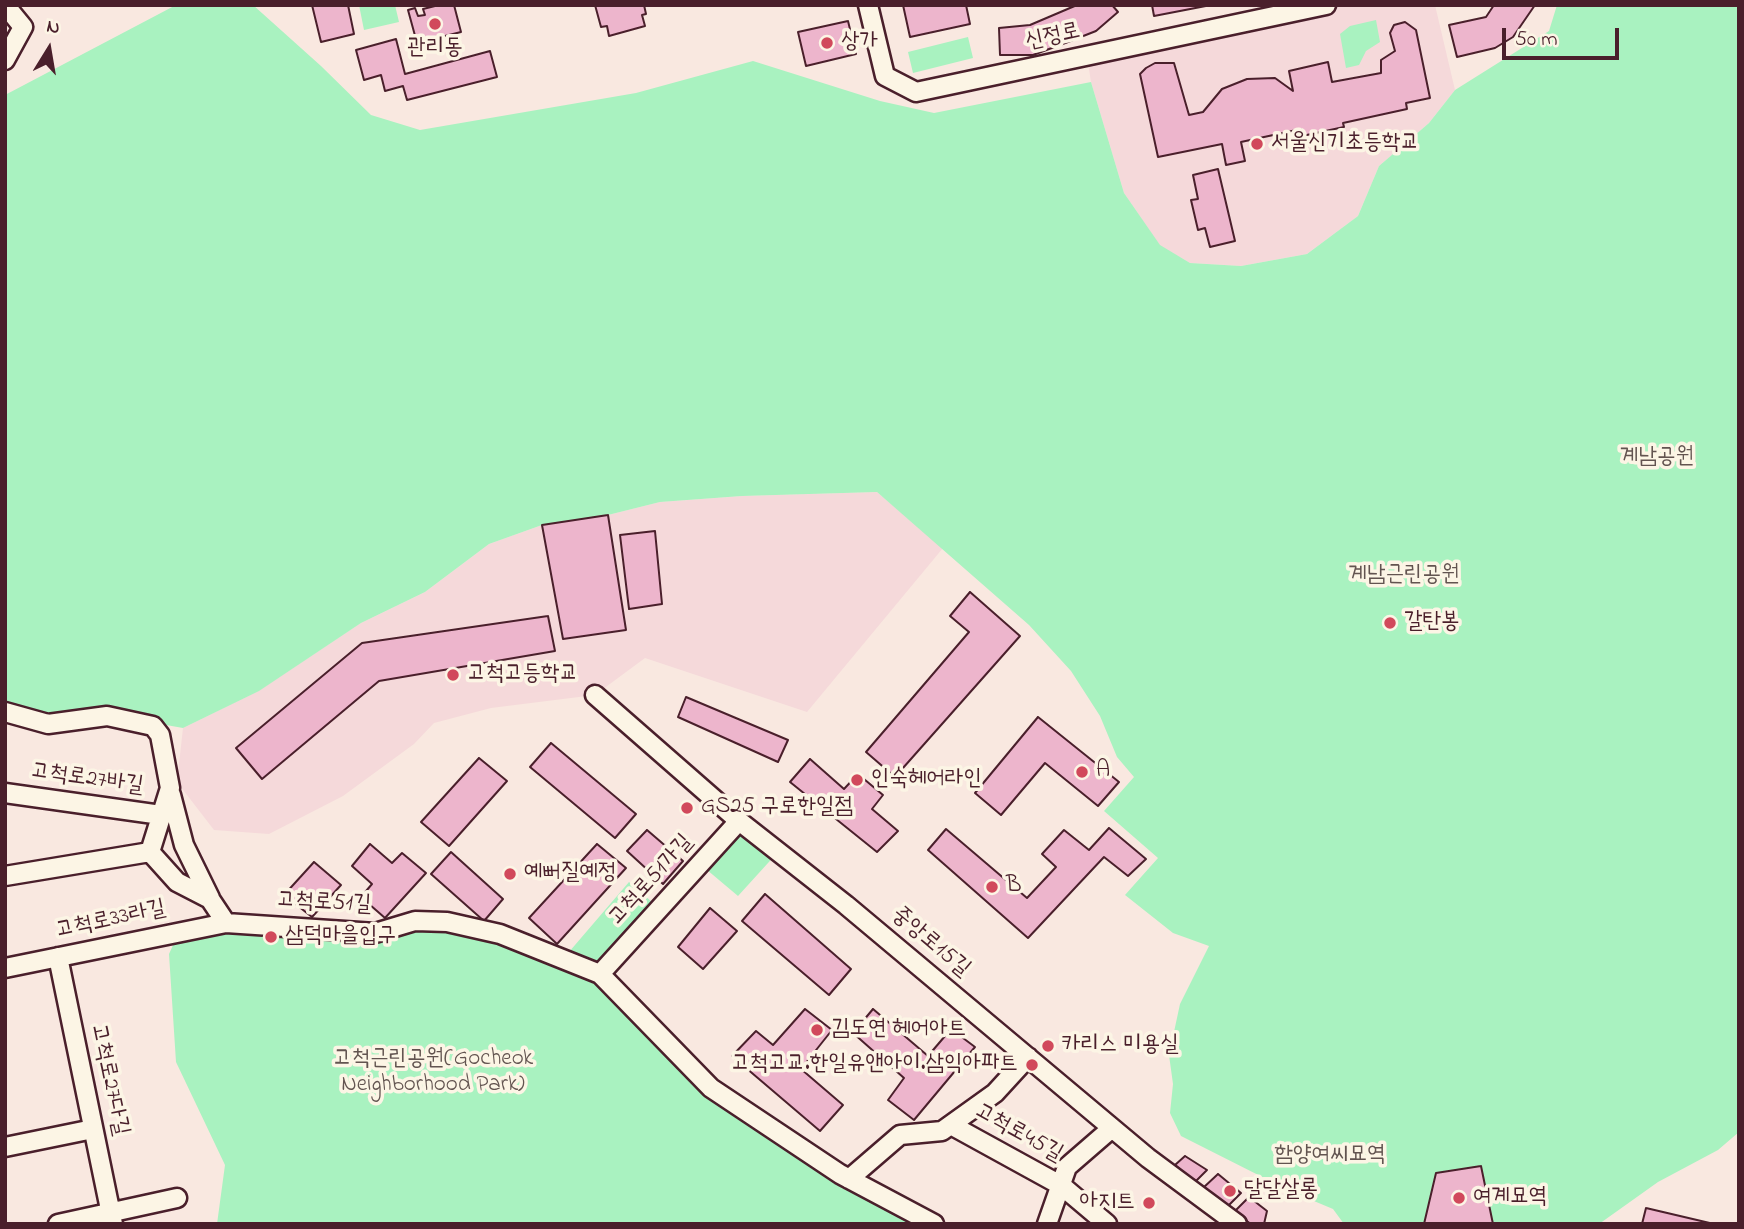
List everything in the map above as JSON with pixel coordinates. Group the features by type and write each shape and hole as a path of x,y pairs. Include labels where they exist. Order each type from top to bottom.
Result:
{"street":[{"path":"5,5 23,27 5,61"},
{"name":"신정로","path":"868,5 885,76 916,92 1326,5"},
{"name":"중앙로15길","path":"595,695 739,821 846,905 1112,1128 1237,1224"},
{"path":"5,712 48,724 107,716 143,721 160,735 177,828 198,879 226,923"},
{"path":"150,852 170,788"},
{"name":"고척로27바길","path":"5,793 161,815"},
{"name":"고척로51가길","path":"600,974 739,821"},
{"path":"150,852 177,882 211,899"},
{"path":"5,876 150,852"},
{"name":"고척로51길","path":"226,923 375,933 415,921 447,922 500,934 600,974 711,1088 849,1179 934,1224"},
{"name":"고척로33라길","path":"5,968 226,923"},
{"name":"고척로27다길","path":"58,957 112,1219"},
{"path":"849,1179 900,1135 942,1131 951,1125 995,1093 1028,1057"},
{"name":"고척로45길","path":"951,1125 1062,1186"},
{"name":"고척로45길","path":"1048,1224 1068,1167 1112,1128"},
{"path":"5,1147 93,1129"},
{"path":"1062,1186 1107,1224"},
{"path":"58,1224 112,1219 177,1198"}],"shaded area":[{"name":"서울신기초등학교","path":"1326,5 1435,5 1455,90 1429,123 1379,166 1358,216 1307,254 1241,266 1190,263 1160,246 1124,193 1091,82 1087,56"},
{"name":"고척고등학교","path":"877,492 943,548 807,712 645,658 595,695 491,708 434,723 414,744 343,796 269,834 214,830 177,782 183,728 258,691 361,623 425,592 489,544 542,525 608,515 660,502 742,496"}],"green space":[{"name":"계남근린공원","path":"176,5 253,5 371,115 420,130 636,93 753,61 880,101 934,113 1091,82 1124,193 1160,245 1190,263 1241,266 1307,254 1358,216 1379,166 1429,123 1455,90 1549,31 1557,5 1739,5 1739,1132 1718,1150 1658,1182 1599,1224 1344,1224 1333,1209 1290,1191 1181,1136 1170,1113 1173,1084 1169,1055 1180,1004 1209,946 1173,933 1125,895 1158,858 1104,811 1134,777 1117,757 1100,716 1071,671 1029,625 877,492 742,496 660,502 608,515 542,525 489,544 425,592 361,623 259,691 183,728 93,712 48,715 5,704 5,95"},
{"path":"359,5 395,5 399,22 364,30"},
{"path":"1376,20 1380,42 1366,51 1359,65 1346,68 1340,34 1350,26"},
{"path":"968,37 973,58 913,73 908,52"},
{"path":"739,821 778,852 738,896 700,864"},
{"name":"고척근린공원(Gocheok Neighborhood Park)","path":"629,882 660,909 601,973 711,1088 934,1224 217,1224 225,1165 176,1062 169,954 179,932 226,923 375,933 415,921 563,959"}],"building":[{"path":"312,5 348,5 354,34 321,42"},
{"name":"관리동","path":"454,5 461,32 417,43 408,10 415,8 418,16 425,15 423,9"},
{"path":"595,5 644,5 646,14 642,15 645,26 609,36 607,26 601,27"},
{"path":"903,5 966,5 970,24 910,37"},
{"path":"1077,5 1112,5 1118,12 1096,31 1033,55 1000,55 999,28 1030,25"},
{"path":"1152,5 1211,5 1154,16"},
{"path":"1494,5 1535,5 1513,37 1495,48 1457,57 1449,25 1486,17"},
{"name":"상가","path":"848,21 856,54 806,66 798,32"},
{"path":"1405,22 1416,30 1430,98 1406,103 1407,109 1343,123 1344,127 1302,136 1301,129 1241,142 1245,161 1226,165 1222,144 1158,157 1140,74 1155,63 1174,63 1189,115 1203,112 1222,89 1247,79 1275,78 1293,91 1289,71 1328,62 1332,82 1381,73 1381,60 1395,51 1390,33 1394,25"},
{"path":"396,39 405,74 490,51 497,77 407,100 403,86 385,91 381,75 364,80 356,50"},
{"path":"1218,169 1235,241 1210,247 1205,228 1198,230 1191,200 1198,199 1193,175"},
{"path":"608,515 626,630 563,639 542,525"},
{"path":"655,531 662,604 629,609 620,535"},
{"path":"970,592 1020,636 895,777 866,752 969,632 950,616"},
{"path":"548,616 555,651 379,681 262,779 236,748 362,643"},
{"path":"686,697 788,740 778,762 678,717"},
{"name":"A","path":"1038,717 1119,782 1098,806 1045,763 1001,815 975,793"},
{"path":"551,743 636,814 615,838 530,767"},
{"path":"479,758 507,781 449,846 421,822"},
{"path":"810,759 844,789 858,774 883,795 872,809 898,831 877,852 790,782"},
{"name":"B","path":"1109,828 1146,859 1128,876 1104,857 1028,938 928,850 946,829 1027,898 1056,867 1042,854 1064,830 1089,850"},
{"path":"647,830 683,861 663,884 627,851"},
{"path":"370,844 392,863 402,853 426,873 385,918 361,897 372,884 352,866"},
{"path":"597,844 626,868 557,944 529,918"},
{"path":"451,852 503,899 484,921 431,874"},
{"path":"314,862 341,885 312,917 284,895"},
{"path":"765,894 851,969 829,995 742,921"},
{"path":"710,908 737,931 703,969 678,947"},
{"path":"805,1009 832,1030 801,1069 843,1105 820,1131 732,1056 756,1031 773,1045"},
{"path":"873,1009 928,1056 951,1029 975,1047 914,1120 888,1100 904,1078 853,1033"},
{"path":"1185,1156 1207,1170 1195,1182 1175,1165"},
{"name":"여계묘역","path":"1481,1166 1493,1224 1424,1224 1436,1173"},
{"path":"1218,1174 1241,1193 1226,1208 1203,1188"},
{"path":"1249,1197 1267,1211 1264,1224 1251,1224 1234,1212"},
{"path":"1646,1208 1714,1224 1642,1224"}],"place":[{"name":"관리동","path":"435,24"},
{"name":"상가","path":"827,43"},
{"name":"서울신기초등학교","path":"1257,144"},
{"name":"갈탄봉","path":"1390,623"},
{"name":"고척고등학교","path":"453,675"},
{"name":"A","path":"1082,772"},
{"name":"인숙헤어라인","path":"857,780"},
{"name":"GS25 구로한일점","path":"687,808"},
{"name":"예뻐질예정","path":"510,874"},
{"name":"B","path":"992,887"},
{"name":"삼덕마을입구","path":"271,937"},
{"name":"김도연 헤어아트","path":"817,1030"},
{"name":"카리스 미용실","path":"1048,1046"},
{"name":"고척고교.한일유앤아이.삼익아파트","path":"1032,1065"},
{"name":"달달살롱","path":"1230,1191"},
{"name":"여계묘역","path":"1459,1198"},
{"name":"아지트","path":"1149,1203"}],"park label":[{"name":"계남공원","path":"1657,458"},
{"name":"함양여씨묘역","path":"1330,1156"}]}
